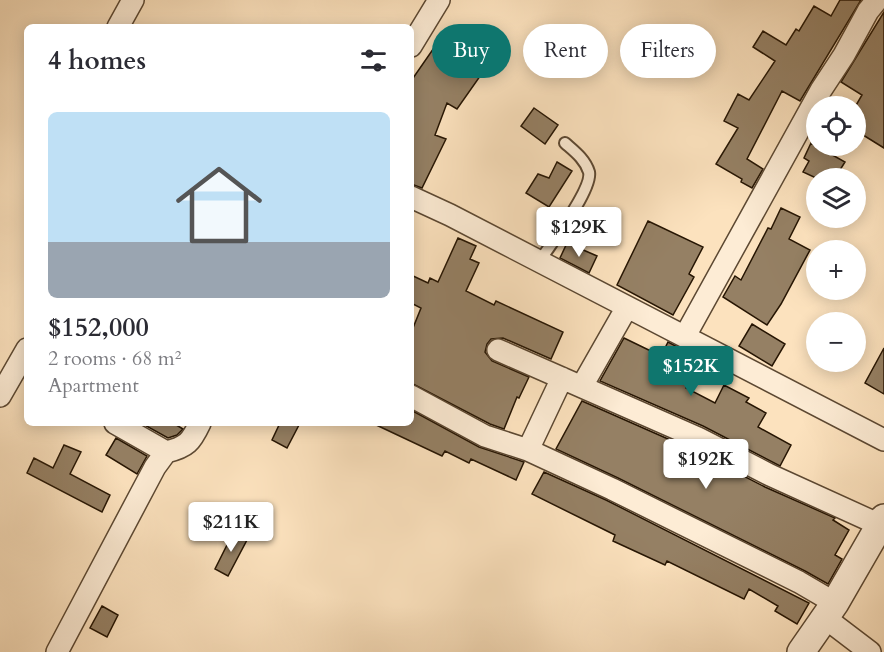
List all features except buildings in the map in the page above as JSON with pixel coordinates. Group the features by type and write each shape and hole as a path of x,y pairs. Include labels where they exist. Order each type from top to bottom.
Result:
{"street":[{"path":"119,24 133,0"},
{"path":"414,41 438,0"},
{"path":"685,336 821,90 844,55 868,10 877,0"},
{"path":"414,198 884,440"},
{"path":"582,386 627,307"},
{"path":"498,350 687,433 770,476 882,522 830,610 801,652"},
{"path":"0,396 24,355"},
{"path":"528,450 562,378"},
{"path":"414,398 485,436 528,450 779,572 830,610 870,652"},
{"path":"120,426 166,452"},
{"path":"57,652 155,467 166,452 179,449 192,441 199,426"}],"lane":[{"path":"539,262 579,203 590,180 588,169 581,158 564,143"}]}
